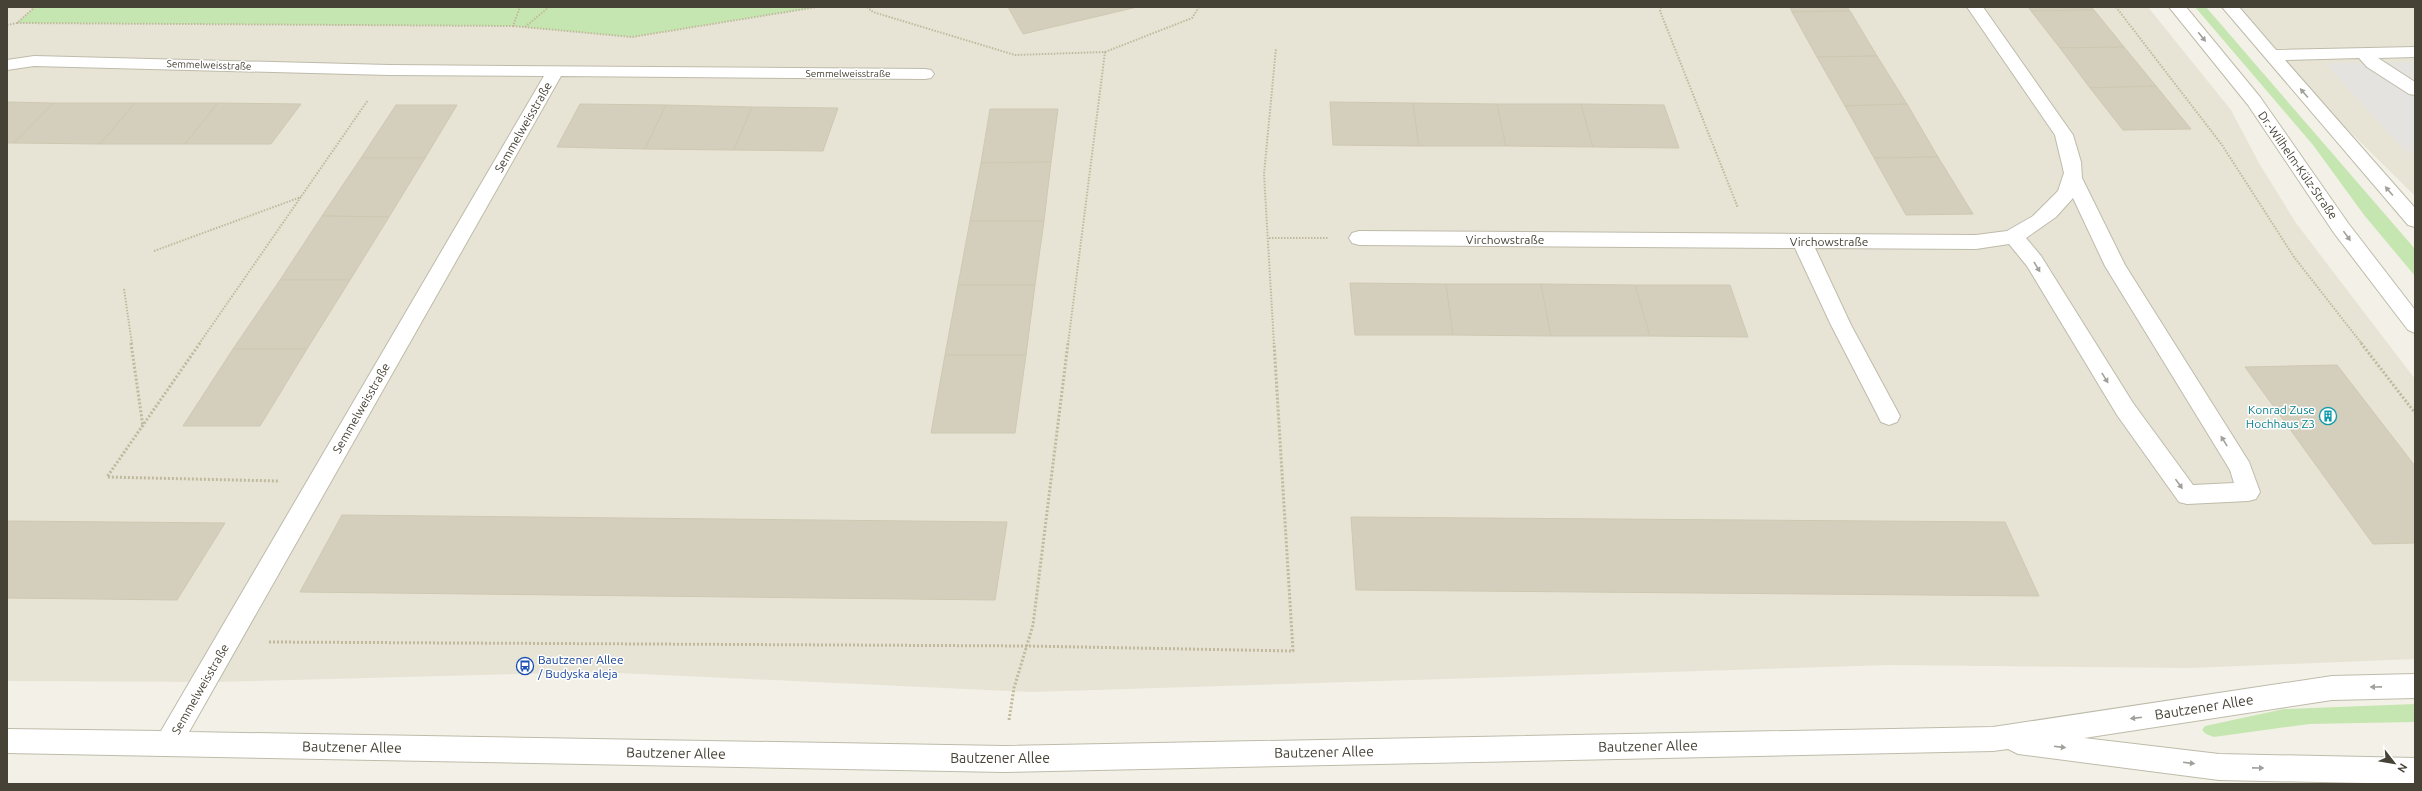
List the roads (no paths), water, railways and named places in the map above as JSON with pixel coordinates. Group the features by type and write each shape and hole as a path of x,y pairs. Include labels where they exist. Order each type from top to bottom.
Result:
{"street":[{"path":"1975,7 2064,135 2073,178 2116,266 2241,468 2248,492 2187,495 2125,409 2034,261 2014,236"},
{"name":"Dr.-Wilhelm-Külz-Straße","path":"2177,7 2254,101 2342,228 2415,325"},
{"path":"2230,7 2415,220"},
{"path":"2272,55 2415,52"},
{"path":"2364,53 2374,62 2415,90"},
{"name":"Semmelweisstraße","path":"7,65 34,61 389,70 925,74"},
{"name":"Semmelweisstraße","path":"168,744 555,72"},
{"name":"Virchowstraße","path":"1358,238 1976,242 2014,236 2043,219 2061,203 2073,178"},
{"path":"1802,241 1841,325 1889,416"},
{"name":"Bautzener Allee","path":"7,741 1004,759 1994,739 2332,688 2415,686"},
{"name":"Bautzener Allee","path":"1994,739 2219,767 2415,771"}],"place":[{"name":"Konrad Zuse Hochhaus Z3","path":"2328,416"},
{"name":"Bautzener Allee / Budyska aleja","path":"525,666"}]}
